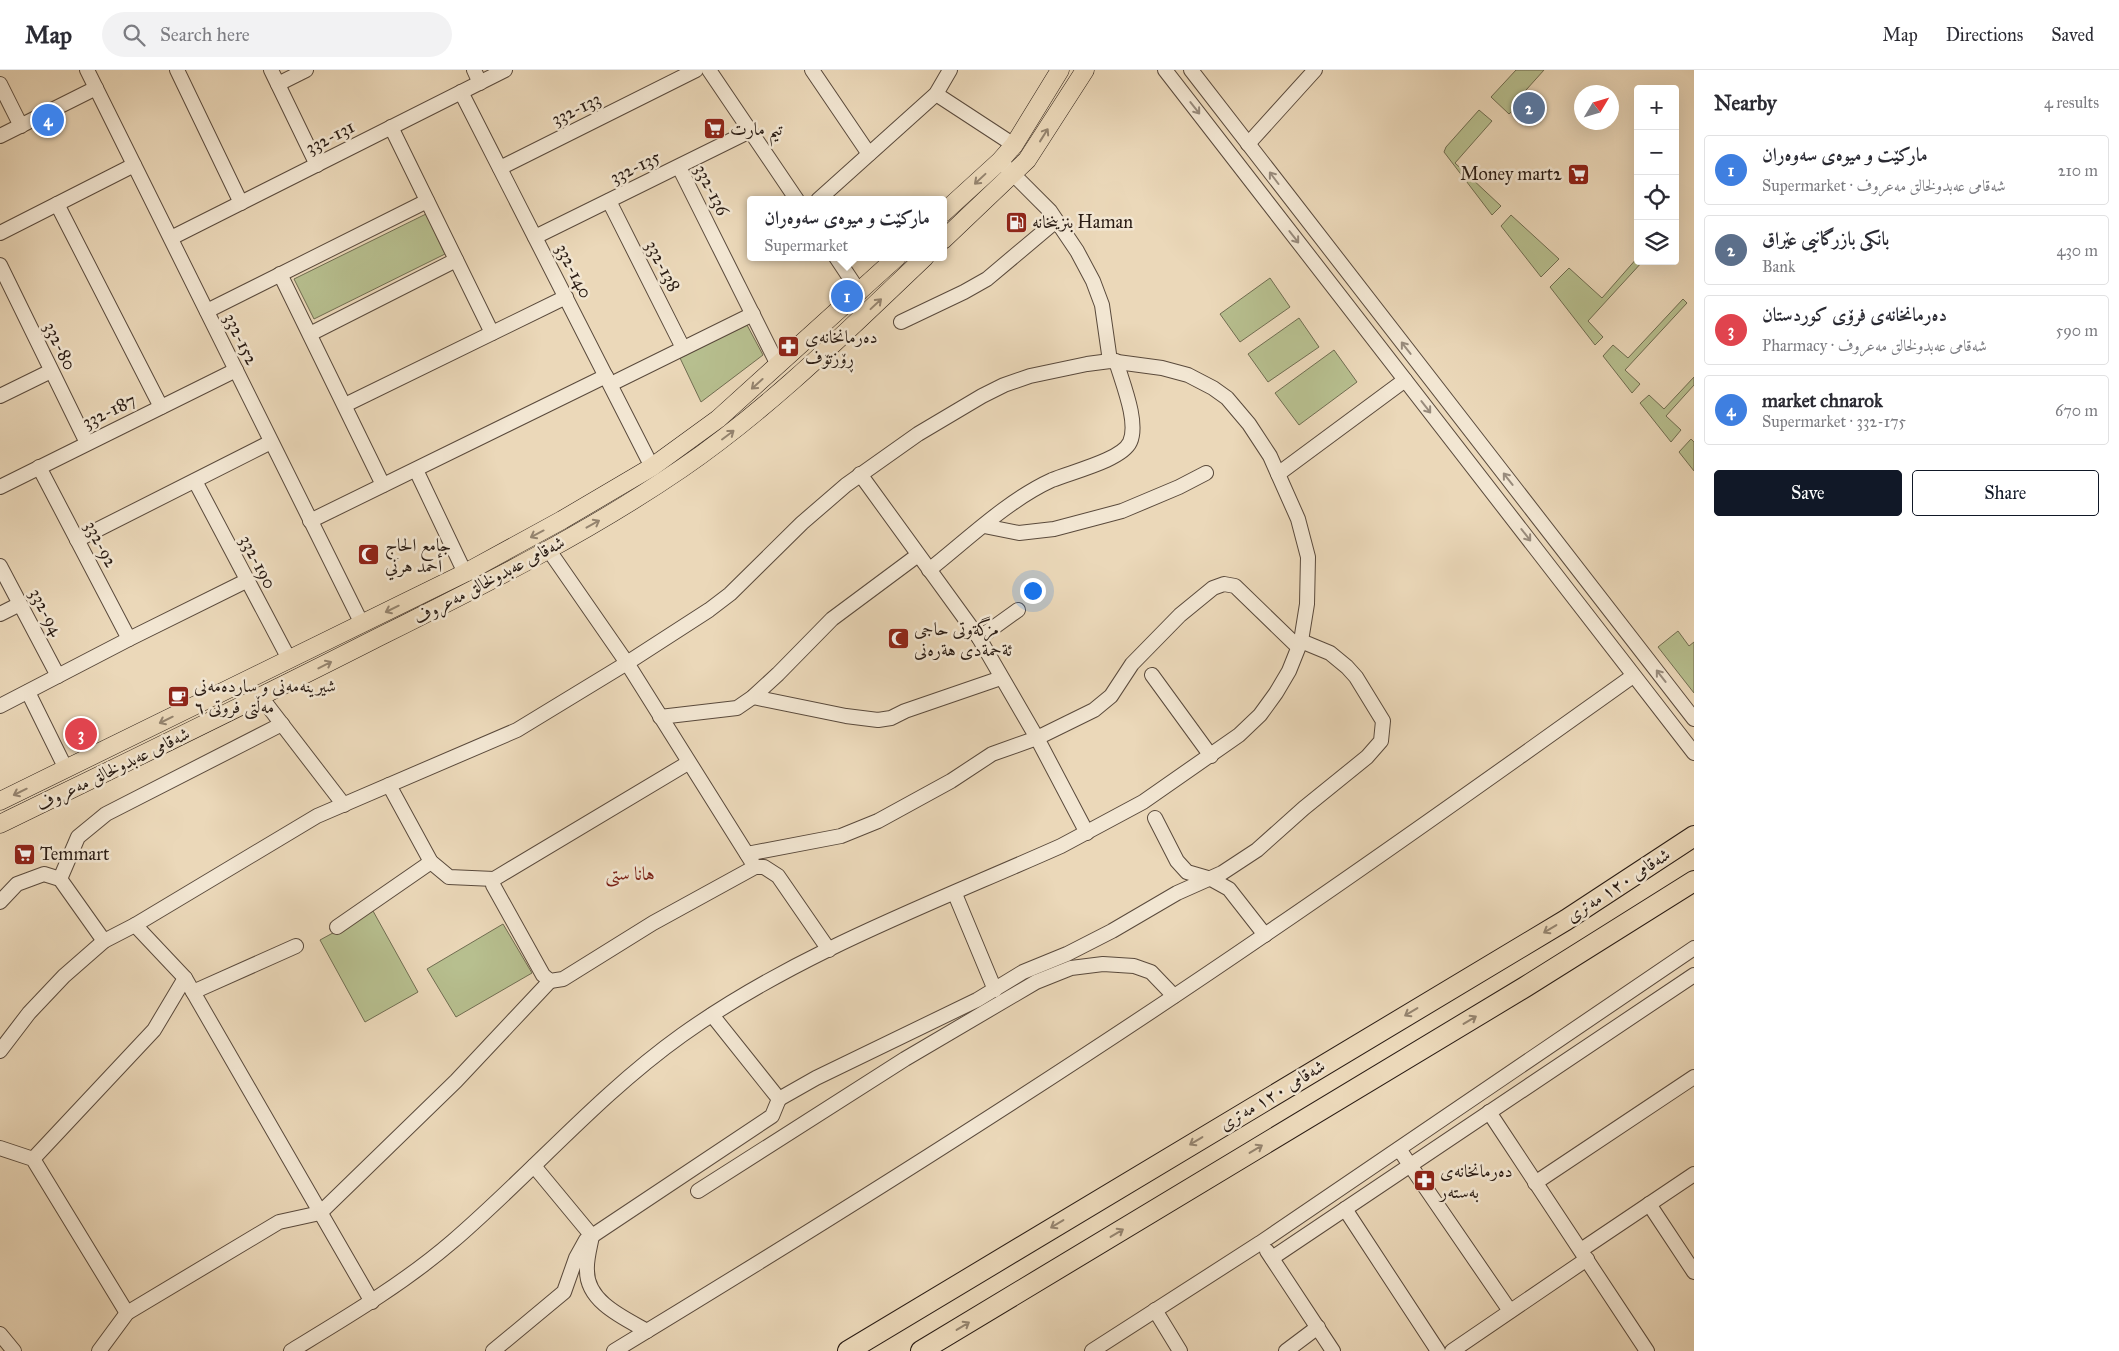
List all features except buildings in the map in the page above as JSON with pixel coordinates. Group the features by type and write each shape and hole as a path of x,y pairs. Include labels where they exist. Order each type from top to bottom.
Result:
{"highway":[{"name":"شەقامی ١٢٠ مەتری","path":"848,1351 1566,920 1694,836"},
{"name":"شەقامی ١٢٠ مەتری","path":"921,1351 1525,987 1694,881"}],"main road":[{"path":"947,209 1000,161 1014,145 1060,70"},
{"path":"947,236 1014,173 1035,150 1085,70"},
{"name":"شەقامی عەبدولخالق مەعروف","path":"0,801 465,573 562,520 652,466 718,419 860,293 893,261"},
{"name":"شەقامی عەبدولخالق مەعروف","path":"0,824 425,615 548,550 650,490 741,425 796,379 921,261"},
{"path":"209,698 218,717"}],"street":[{"name":"332-152","path":"87,70 362,624"},
{"path":"177,70 241,203"},
{"path":"271,70 317,165"},
{"path":"278,84 306,70"},
{"name":"332-131","path":"171,238 462,92 477,76 505,70"},
{"name":"332-133","path":"500,168 696,70"},
{"path":"709,70 794,196"},
{"path":"812,70 868,154"},
{"path":"822,196 936,94 950,70"},
{"path":"1165,70 1540,553 1633,676 1694,752"},
{"path":"1191,70 1694,718"},
{"path":"1248,144 1315,70"},
{"path":"0,84 21,126"},
{"path":"0,136 96,88"},
{"name":"332-140","path":"462,92 652,466"},
{"path":"936,94 1014,145"},
{"path":"391,127 492,333"},
{"name":"332-135","path":"535,237 750,131"},
{"path":"929,570 1030,491 1082,468 1109,460 1129,444 1134,430 1113,361 1099,294 1077,251 1056,220 1040,199 1000,161"},
{"path":"0,233 134,165"},
{"name":"332-136","path":"678,167 778,365"},
{"path":"206,311 427,201"},
{"name":"332-138","path":"609,201 683,348"},
{"path":"57,204 161,407"},
{"path":"901,322 987,279 1056,220"},
{"path":"310,334 456,260"},
{"path":"839,261 860,293"},
{"name":"332-80","path":"0,265 87,443"},
{"path":"280,274 384,485"},
{"path":"345,405 566,297"},
{"path":"310,521 608,380 683,348 752,314"},
{"path":"1371,336 1387,324"},
{"path":"0,1051 29,1013 64,976 104,941 317,816 517,730 627,663 710,610 725,598 816,510 860,474 918,434 999,387 1030,376 1068,367 1113,361 1178,372 1213,388 1234,405 1250,424 1278,474 1298,519 1308,557 1307,604 1300,644 1289,671 1260,715 1239,735 1211,756 1143,802 1087,833 829,950 752,990 712,1015 647,1061 597,1104 452,1242 372,1302 291,1351"},
{"name":"332-187","path":"0,487 236,370"},
{"path":"0,396 51,371"},
{"path":"1278,474 1405,380"},
{"path":"77,540 271,442"},
{"name":"332-92","path":"39,467 129,639"},
{"path":"416,470 465,573"},
{"path":"984,526 1019,533 1054,529 1122,511 1158,497 1206,473"},
{"path":"860,474 979,638 1000,678 1037,738 1087,833"},
{"name":"332-190","path":"195,481 246,581 289,659"},
{"path":"548,550 627,663 755,867"},
{"path":"660,717 737,708 753,697 832,619 918,555"},
{"name":"332-94","path":"0,566 58,676"},
{"path":"0,706 246,581"},
{"path":"492,1351 564,1292 578,1253 586,1240 772,1116 779,1099 816,1078 995,990 1023,972 1067,954 1112,931 1177,892 1211,879 1257,850 1366,757 1381,741 1383,720 1356,677 1330,653 1300,644 1235,586 1224,584 1213,588 1180,615 1132,664 1118,687 1103,703 1084,715 1037,738 992,754 951,780 878,821 840,836 747,854"},
{"path":"0,614 20,604"},
{"path":"979,638 1018,610"},
{"path":"1152,676 1211,756"},
{"path":"614,1351 890,1181 1174,996 1450,807 1633,676"},
{"path":"753,697 846,716 878,720 891,718 905,711 1000,678"},
{"path":"28,692 66,769"},
{"path":"261,697 344,805"},
{"path":"60,879 78,836 106,814 282,724"},
{"path":"389,785 431,862 449,877 494,879 688,763"},
{"path":"1155,818 1177,861 1187,872 1211,879 1229,889 1265,935"},
{"path":"337,927 431,862"},
{"path":"99,1351 127,1313 279,1222 320,1212 456,1081 550,981 563,979 653,923 755,867 764,867 778,876 829,950"},
{"path":"0,902 17,884 44,874 60,879 104,941"},
{"path":"494,879 492,885 544,976 550,981"},
{"path":"954,894 995,990"},
{"path":"134,925 185,978 372,1302"},
{"path":"193,992 296,946"},
{"path":"1092,1351 1260,1243 1694,948"},
{"path":"698,1191 905,1059 1036,982 1071,968 1103,964 1134,966 1150,972 1174,996"},
{"path":"1272,1258 1694,975"},
{"path":"33,1159 154,1030 185,978"},
{"path":"712,1015 779,1099"},
{"path":"1535,1183 1694,1077"},
{"path":"1489,1112 1648,1351"},
{"path":"0,1148 33,1159 127,1313"},
{"path":"1399,1148 1510,1311"},
{"path":"534,1166 592,1236 586,1270 588,1281 598,1297 613,1312 647,1331"},
{"path":"1452,1351 1510,1311 1649,1204 1694,1174"},
{"path":"1649,1204 1694,1272"},
{"path":"1345,1209 1438,1351"},
{"path":"1260,1243 1272,1258 1333,1351"},
{"path":"1155,1310 1180,1351"},
{"path":"1286,1351 1318,1327"},
{"path":"0,1334 14,1351"}],"green space":[{"path":"1516,70 1544,70 1518,99 1521,103 1509,114 1491,97"},
{"path":"1479,110 1492,121 1455,163 1501,206 1492,215 1444,152 1446,147"},
{"path":"426,214 445,254 314,319 294,279"},
{"path":"1511,215 1559,259 1541,277 1501,226"},
{"path":"1634,262 1634,265 1639,265 1588,321 1603,337 1595,345 1550,287 1569,268 1602,298"},
{"path":"1270,278 1290,307 1240,342 1220,314"},
{"path":"1683,299 1687,303 1625,370 1640,384 1632,393 1603,356 1613,345 1628,358"},
{"path":"1299,318 1319,347 1268,382 1248,354"},
{"path":"747,325 763,355 701,402 680,358"},
{"path":"1334,350 1357,382 1299,425 1275,393"},
{"path":"1694,377 1694,385 1666,416 1681,430 1671,442 1640,403 1649,395 1664,409"},
{"path":"1691,439 1694,442 1694,471 1679,452"},
{"path":"1678,631 1689,646 1694,642 1694,693 1658,647"},
{"path":"373,911 418,992 365,1022 320,940"},
{"path":"503,924 532,973 456,1017 427,969"}],"place":[{"name":"بانکی بازرگانیی عێراق","path":"1529,108"},
{"name":"market chnarok","path":"48,120"},
{"name":"تيم مارت","path":"714,129"},
{"name":"Money mart2","path":"1578,174"},
{"name":"بنزینخانە Haman","path":"1016,222"},
{"name":"مارکێت و میوەی سەوەران","path":"847,296"},
{"name":"دەرمانخانەی ڕۆزتۆف","path":"789,347"},
{"name":"جامع الحاج أحمد هرني","path":"369,555"},
{"name":"مزگةوتی حاجی ئةحمةدی هةرەنی","path":"898,639"},
{"name":"شیرینەمەنی و ساردەمەنی مەڵتی فروتی ٦","path":"178,696"},
{"name":"دەرمانخانەی فرۆی کوردستان","path":"81,734"},
{"name":"Temmart","path":"24,854"},
{"name":"دەرمانخانەی بەستەر","path":"1424,1181"}],"district":[{"name":"هانا ستى","path":"630,873"}]}
